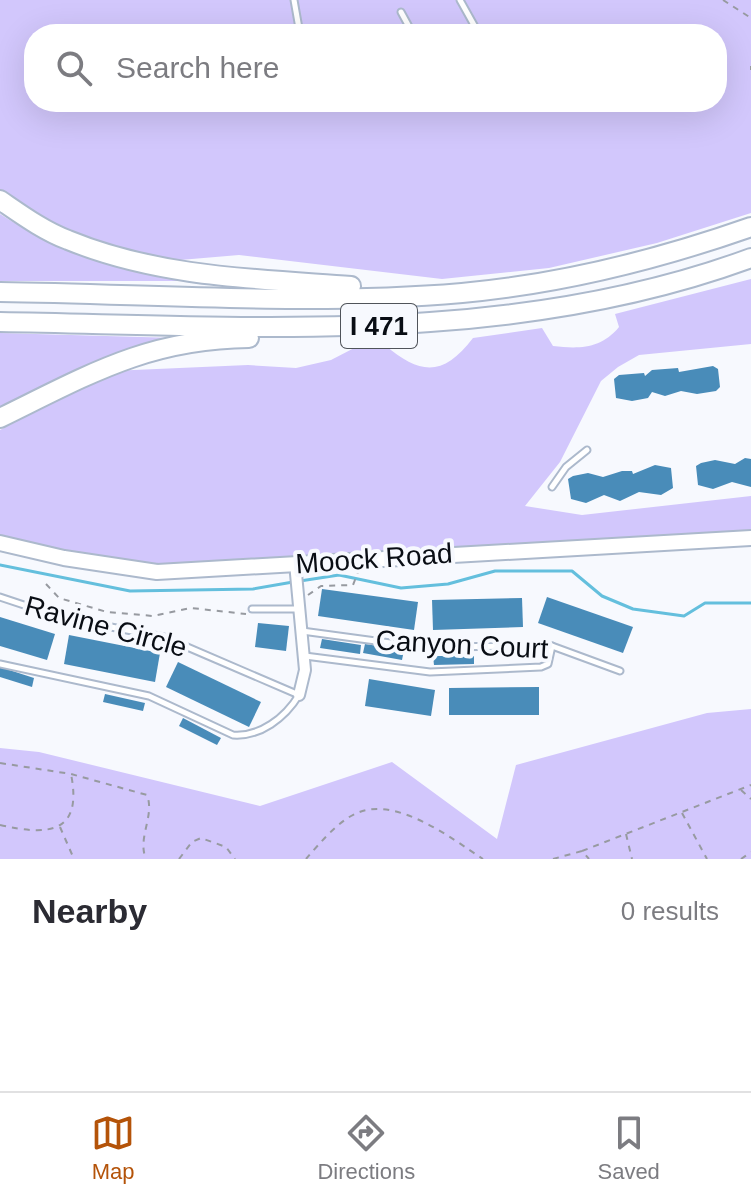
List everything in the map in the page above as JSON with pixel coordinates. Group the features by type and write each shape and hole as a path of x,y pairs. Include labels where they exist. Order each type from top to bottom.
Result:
{"highway":[{"path":"0,200 67,240 136,262 187,271 362,287 392,297"},
{"name":"I 471","path":"0,292 392,297 464,293 573,277 653,259 751,227"},
{"name":"I 471","path":"0,322 336,327 439,323 544,312 623,297 751,258"},
{"path":"0,418 125,358 166,346 208,339 282,337 336,327"}],"main road":[{"name":"Moock Road","path":"0,543 64,558 157,572 295,568 751,538"}],"street":[{"path":"295,568 304,656 304,681 299,695"}],"lane":[{"path":"294,0 298,24"},
{"path":"460,0 473,24"},
{"path":"401,12 408,24"},
{"path":"552,487 566,467 587,450"},
{"name":"Ravine Circle","path":"0,597 63,618 164,637 299,695 267,727 244,736 233,735 221,733 149,696 0,664"},
{"path":"252,609 298,609"},
{"name":"Canyon Court","path":"301,631 420,647 552,646 620,671"},
{"path":"304,656 430,672 541,667 548,664 552,646"}],"path":[{"path":"723,0 751,18"},
{"path":"298,609 305,596 321,586 353,585 358,572"},
{"path":"46,584 59,598 107,612 153,616 191,608 251,615 252,609"},
{"path":"0,763 71,774 147,795 150,804 143,847 146,859"},
{"path":"60,827 74,801 71,774"},
{"path":"553,859 582,851 751,785"},
{"path":"740,789 751,799"},
{"path":"306,859 348,818 370,811 413,815 483,859"},
{"path":"681,812 707,859"},
{"path":"0,825 30,831 60,827"},
{"path":"60,827 74,859"},
{"path":"626,834 632,859"},
{"path":"179,859 192,842 201,838 226,847 235,859"},
{"path":"582,851 589,859"},
{"path":"741,859 751,852"}],"shaded area":[{"path":"0,0 751,0 751,213 657,243 549,268 442,279 239,255 180,260 112,248 54,223 0,190"},
{"path":"0,214 46,239 94,258 195,281 0,281"},
{"path":"751,279 751,344 639,355 618,367 601,381 560,462 525,506 582,515 751,496 751,535 174,565 111,563 0,538 0,430 111,371 248,365 296,368 331,360 360,345 385,345 410,362 432,367 452,359 473,338 542,328 553,346 589,346 605,340 619,327 615,314"},
{"path":"0,333 177,338 133,348 0,411"},
{"path":"751,709 751,859 0,859 0,748 39,752 260,806 392,762 497,839 516,765 707,713"}],"building":[{"path":"713,366 718,369 720,387 716,391 697,394 681,391 665,396 652,392 648,398 632,401 616,398 614,379 619,375 644,373 645,376 652,370 678,368 679,372"},
{"path":"745,458 751,459 751,487 732,482 713,489 698,485 696,466 701,463 715,460 735,464"},
{"path":"655,465 671,468 673,488 661,495 639,492 620,501 604,495 586,503 571,499 568,479 573,476 588,473 603,477 622,471 632,471 633,474"},
{"path":"322,589 418,602 414,630 318,616"},
{"path":"547,597 633,627 623,653 538,623"},
{"path":"522,598 523,627 433,630 432,600"},
{"path":"0,617 55,634 47,660 0,646"},
{"path":"258,623 289,626 286,651 255,647"},
{"path":"69,635 160,653 155,682 64,664"},
{"path":"322,639 361,645 360,654 320,648"},
{"path":"365,644 404,650 402,660 363,653"},
{"path":"433,656 474,656 474,664 434,665"},
{"path":"178,662 261,702 249,727 166,687"},
{"path":"0,667 34,678 32,687 0,677"},
{"path":"369,679 435,690 431,716 365,706"},
{"path":"539,687 539,715 449,715 449,688"},
{"path":"105,694 145,703 143,711 103,702"},
{"path":"183,718 221,738 217,745 179,726"}],"waterway":[{"path":"0,565 130,591 253,589 293,582"},
{"path":"300,581 339,575 401,588 448,584 495,571 572,571 602,596 633,609 684,616 705,603 751,603"}]}
